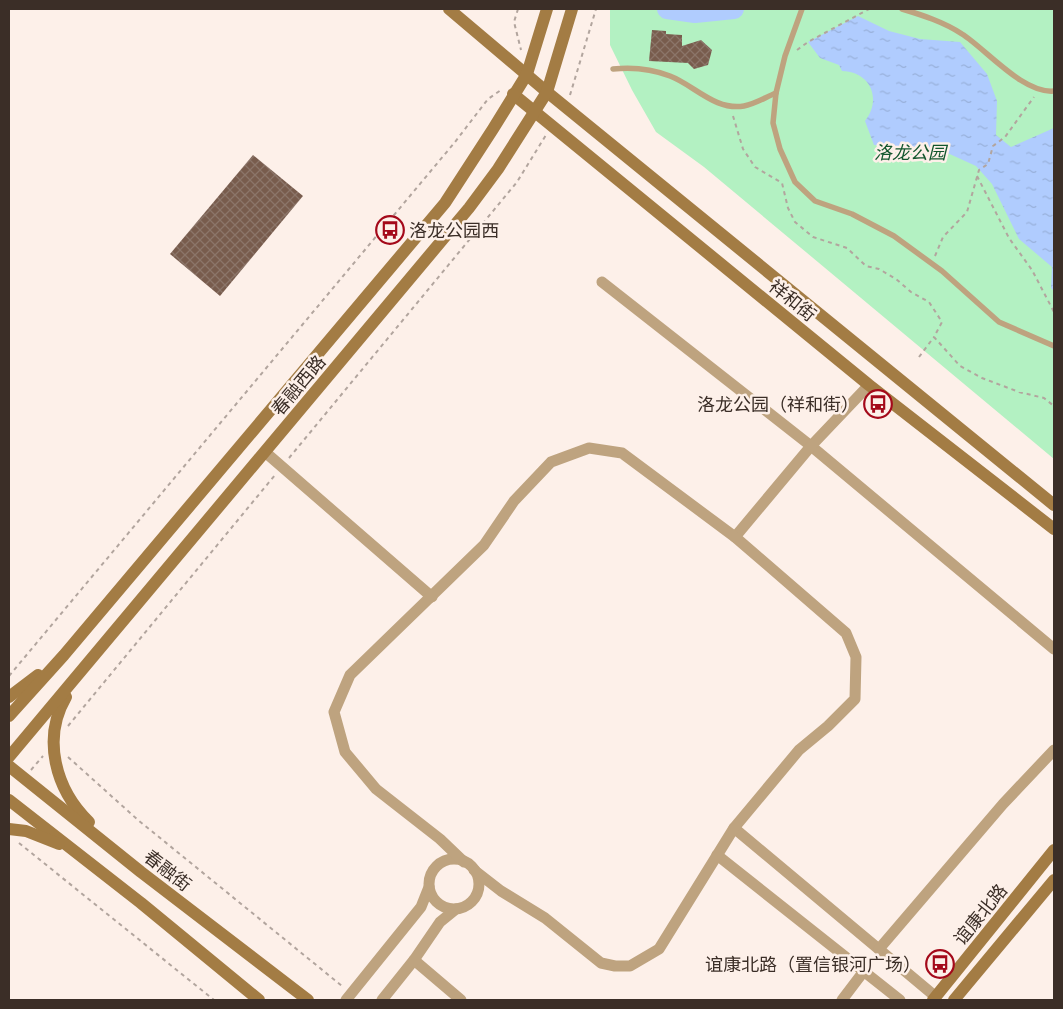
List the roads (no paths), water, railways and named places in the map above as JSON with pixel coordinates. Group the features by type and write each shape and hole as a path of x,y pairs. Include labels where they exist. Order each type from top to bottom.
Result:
{"main road":[{"name":"祥和街","path":"449,9 566,108 1054,505"},
{"name":"春融西路","path":"9,716 64,655 444,203 493,129 508,92 526,74 547,9"},
{"name":"春融西路","path":"9,757 469,208 498,169 548,92 572,9"},
{"name":"祥和街","path":"508,92 869,385 1054,529"},
{"path":"9,697 64,655"},
{"path":"81,671 60,706 57,718 53,744 59,776 69,798 83,816 141,872"},
{"name":"春融街","path":"9,766 141,872 308,1000"},
{"path":"9,800 259,1000"},
{"path":"12,834 26,832 70,848"},
{"name":"谊康北路","path":"934,998 1054,850"},
{"name":"谊康北路","path":"954,1000 1054,880"}],"street":[{"path":"602,282 811,446 1054,649"},
{"path":"735,536 811,446 869,385"},
{"path":"588,448 622,453 735,536 846,632 856,657 855,699 828,726 799,750 734,828 659,948 630,966 615,966 602,963 545,918 501,891 464,862 440,839 376,789 345,752 334,712 350,674 432,597 484,546 514,501 551,462 588,448"},
{"path":"265,452 432,597"},
{"path":"879,948 1003,804 1054,750"},
{"path":"734,828 879,948 934,998"},
{"path":"349,997 421,907 429,887 431,874 439,864 443,852 440,839"},
{"path":"717,855 900,1000"},
{"path":"439,864 451,859 464,862"},
{"path":"474,870 479,882 477,895"},
{"path":"429,887 438,903 444,907 456,909"},
{"path":"382,1000 414,960 440,922 456,909 468,905 477,895 490,890 501,891"},
{"path":"414,960 462,1000"},
{"path":"842,1000 864,971"}],"lane":[{"path":"802,9 785,56 776,93 773,123 780,149 795,182 814,201 852,214 894,236 932,263 999,322 1054,346"},
{"path":"902,9 926,16 962,34 986,55 1031,87 1054,91"},
{"path":"613,69 647,70 671,76 709,99 730,106 743,106 776,93"}],"water":[{"path":"858,16 889,31 920,39 960,42 987,74 997,101 996,135 1011,147 1054,128 1054,291 1051,288 1052,267 1019,239 992,184 976,166 943,151 874,145 865,121 873,104 871,88 867,81 860,76 842,71 839,65 820,58 808,42"}],"waterway":[{"path":"667,9 695,13 734,9"}],"place":[{"name":"洛龙公园西","path":"390,230"},
{"name":"洛龙公园（祥和街）","path":"878,404"},
{"name":"谊康北路（置信银河广场）","path":"940,964"}],"park label":[{"name":"洛龙公园","path":"910,152"}]}
